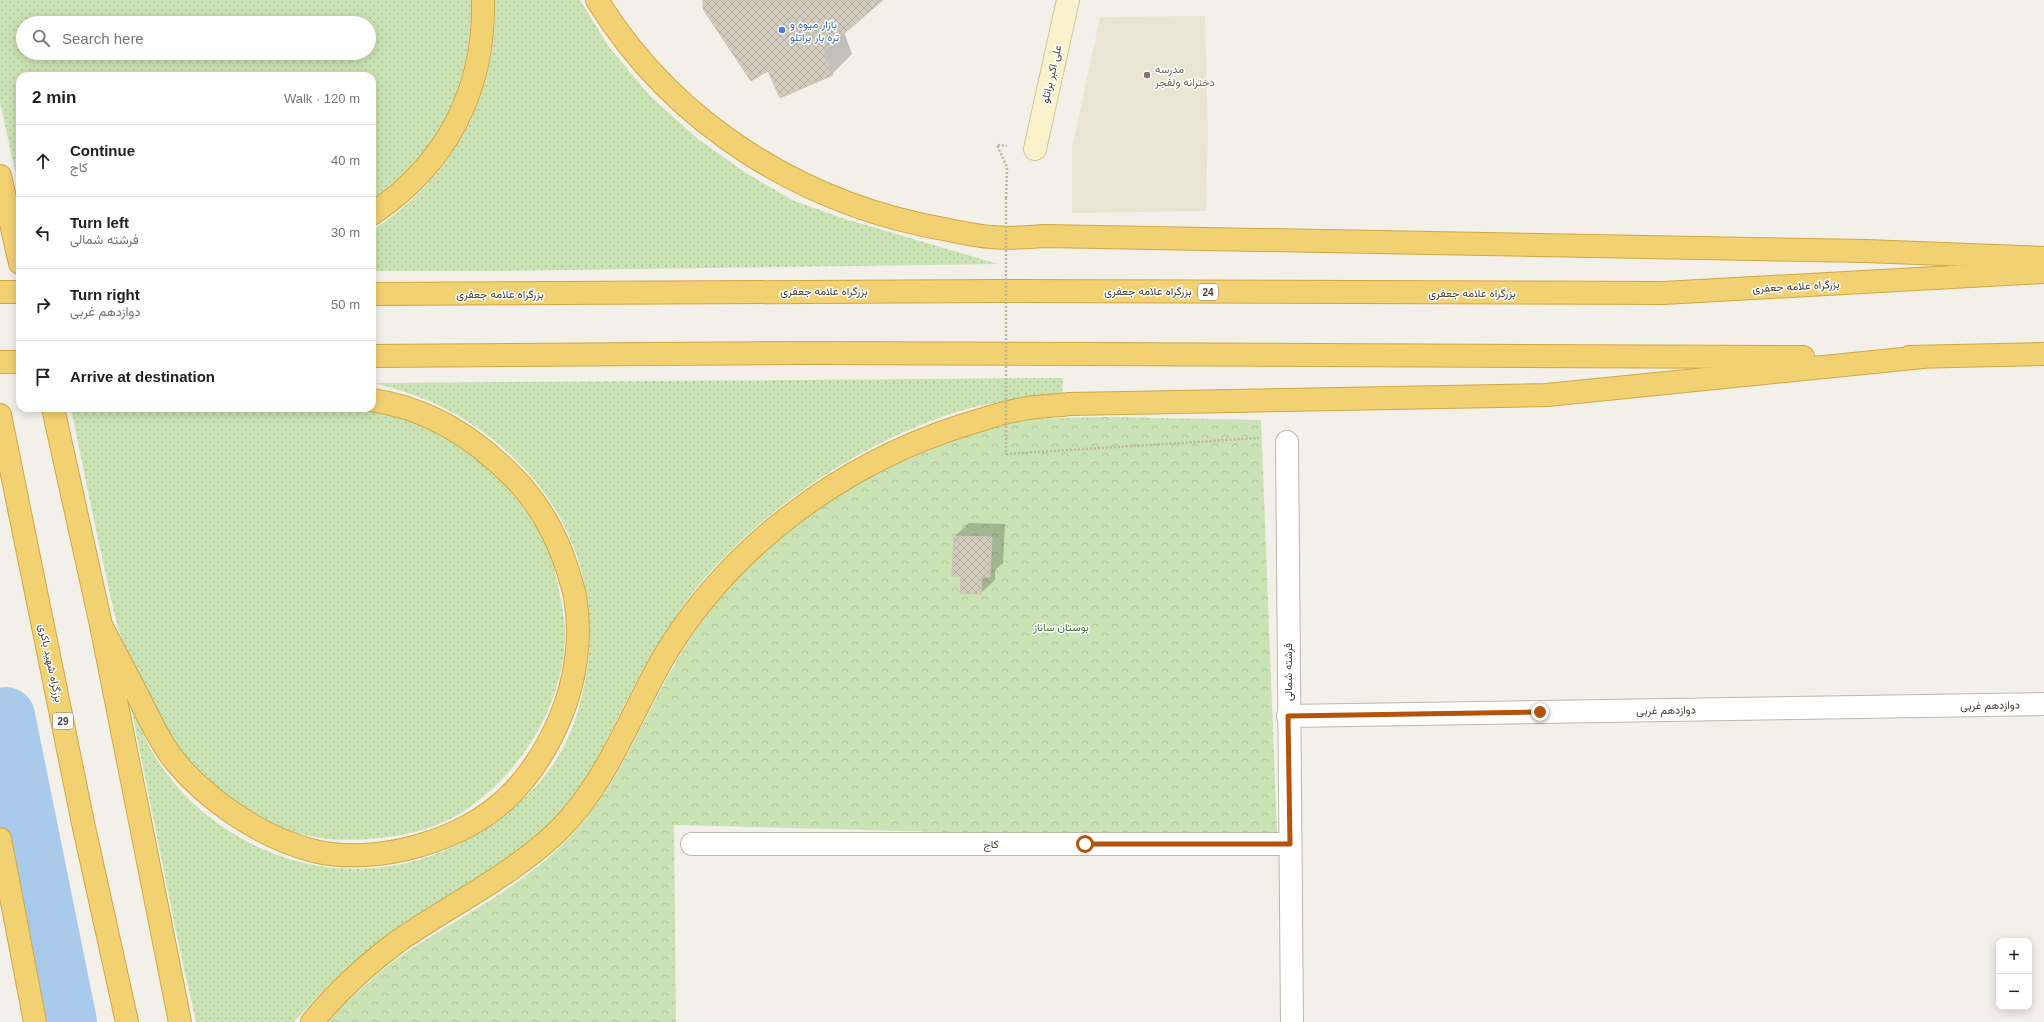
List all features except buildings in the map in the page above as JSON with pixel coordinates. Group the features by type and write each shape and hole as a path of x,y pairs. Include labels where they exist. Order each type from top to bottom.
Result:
{"highway":[{"path":"376,211 394,200 416,178 451,133 468,100 477,70 483,0"},
{"path":"597,0 612,24 660,82 704,122 763,163 805,186 852,206 919,225 991,237 1045,236 1866,251 2044,258"},
{"path":"0,176 16,246"},
{"name":"بزرگراه علامه جعفری","path":"376,294 966,291 1664,293 2044,272"},
{"path":"0,292 16,292"},
{"path":"376,356 808,353 1924,357 2044,354"},
{"path":"312,1022 360,972 397,943 528,857 558,831 583,802 600,776 664,658 691,616 724,574 796,511 844,479 890,453 937,434 988,417 1023,409 1069,404 1547,395 1924,357"},
{"path":"0,362 16,362"},
{"path":"101,625 153,725 174,760 235,816 270,836 314,851 351,856 392,852 424,844 455,832 484,816 508,797 542,754 556,728 568,700 574,673 577,636 575,597 562,553 538,505 499,463 469,439 422,412 389,402 376,400"},
{"path":"54,412 101,625 180,1022"},
{"name":"بزرگراه شهید باکری","path":"1,418 83,823 127,1022"},
{"path":"0,839 35,1022"}],"street":[{"name":"علی اکبر براتلو","path":"1035,149 1068,0"},
{"name":"فرشته شمالی","path":"1287,442 1288,716 1292,1022"},
{"name":"دوازدهم غربی","path":"1288,716 2044,704"},
{"name":"کاج","path":"692,844 1290,844"}],"path":[{"path":"1007,167 1006,454 1263,438"}],"shaded area":[{"name":"مدرسه دخترانه ولفجر","path":"1205,16 1208,133 1206,211 1072,213 1072,148 1100,17"}],"green space":[{"path":"0,0 471,0 470,31 466,60 448,113 434,137 417,159 396,180 376,196 376,72 16,72 16,175 0,102"},
{"path":"495,0 580,0 609,47 651,97 698,139 743,171 792,200 842,218 998,264 499,271 376,271 376,228 401,210 426,186 447,160 465,132 479,102 488,70 494,36"},
{"path":"1063,378 1062,394 977,406 915,427 845,462 781,507 751,532 723,559 690,596 666,632 638,679 596,761 584,781 558,816 541,833 483,876 422,913 372,947 332,982 294,1022 196,1022 178,941 130,702 148,745 168,775 197,807 214,820 250,843 289,859 311,865 357,869 403,864 426,858 468,839 500,818 530,793 554,763 572,728 582,695 588,662 590,630 587,597 580,565 568,534 552,505 532,477 508,452 466,420 435,404 408,393 376,383"},
{"path":"376,410 413,422 454,444 491,472 507,488 525,511 549,550 552,557 562,608 565,636 562,662 556,688 547,713 534,737 519,759 502,779 461,813 439,824 416,832 368,839 346,840 304,835 264,821 228,799 199,773 177,745 158,715 134,669 123,642 111,600 72,412 376,412"},
{"name":"بوستان ساناز","path":"1105,417 1261,420 1277,835 1022,834 674,825 676,1022 326,1022 378,974 405,953 518,881 559,848 578,828 608,788 679,657 711,610 750,566 792,528 815,510 859,482 881,471 971,434 1018,421 1050,418"}],"waterway":[{"path":"6,716 68,1022"}],"place":[{"name":"بازار میوه و تره بار براتلو","path":"782,30"},
{"name":"مدرسه دخترانه ولفجر","path":"1147,75"}],"route":[{"path":"1085,844 1290,844 1288,716 1540,712"}]}
